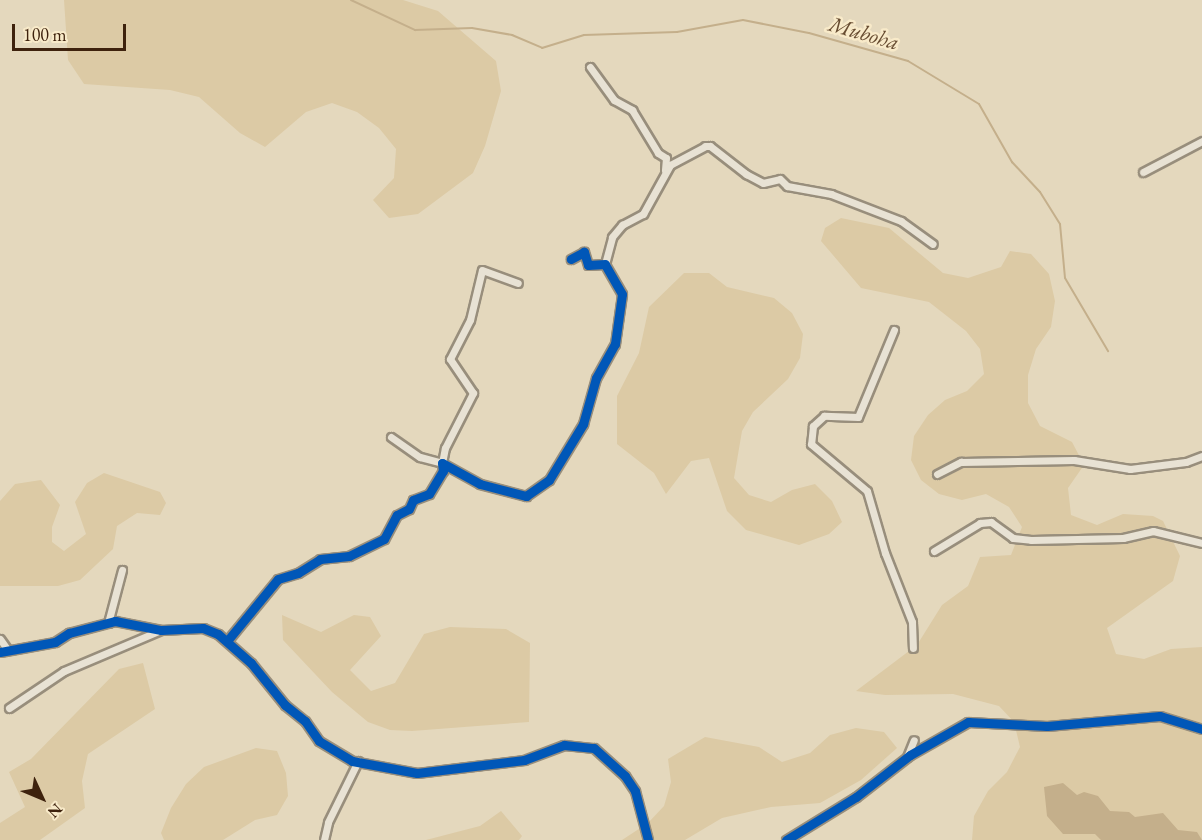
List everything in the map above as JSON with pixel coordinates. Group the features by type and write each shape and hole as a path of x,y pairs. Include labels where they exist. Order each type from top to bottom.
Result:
{"street":[{"path":"590,66 614,100 632,110 658,153 666,158 664,179"},
{"path":"1143,172 1202,141"},
{"path":"391,437 420,457 442,463 480,484 525,496 549,480 575,440 596,378 615,344 622,294 604,264 612,237 622,225 643,214 670,165 710,146 746,174 763,183 780,179 787,186 831,194 901,221 933,244"},
{"path":"572,259 584,252 588,265 604,264"},
{"path":"227,641 278,579 298,573 320,559 349,556 384,539 397,515 409,509 413,500 429,494 443,471 445,448 473,393 450,359 470,320 482,270 518,284"},
{"path":"894,330 858,417 824,416 813,426 811,444 867,491 885,553 912,622 913,648"},
{"path":"937,474 961,462 1074,460 1130,469 1186,462 1202,456"},
{"path":"934,551 980,524 992,522 1012,538 1031,540 1123,538 1153,531 1202,543"},
{"path":"108,623 122,570"},
{"path":"0,639 3,651 55,642 69,633 115,621 160,630"},
{"path":"9,708 64,671 160,630 198,626 227,641 285,705 305,721 319,741 346,758 381,770 417,773 524,760 564,745 594,748 625,776 635,791 648,840"},
{"path":"786,840 856,797 908,757 968,722 1047,726 1160,716 1202,729"},
{"path":"908,757 914,740"},
{"path":"324,840 328,822 358,761"}],"shaded area":[{"path":"64,0 403,0 438,11 496,61 501,91 485,146 473,173 418,214 389,218 373,200 394,178 396,149 379,128 357,112 332,103 306,112 265,147 240,133 199,97 170,90 84,84 68,60"},
{"path":"841,218 889,228 943,273 968,278 1001,267 1010,251 1031,254 1049,274 1055,301 1051,327 1036,349 1028,375 1028,403 1040,426 1072,442 1084,465 1068,488 1071,515 1097,525 1123,514 1153,516 1163,521 1180,556 1173,581 1107,628 1116,654 1144,659 1171,649 1202,647 1202,840 972,840 974,816 988,791 1007,772 1020,747 1014,722 999,706 953,694 885,695 856,691 917,645 942,605 968,586 980,557 1011,555 1022,527 1009,507 986,494 962,500 939,494 921,480 911,460 914,436 928,415 945,400 967,391 984,374 980,349 966,331 929,302 861,288 821,241 825,228"},
{"path":"684,273 709,273 727,287 774,298 792,313 803,334 800,358 788,379 753,412 742,431 734,478 749,495 771,502 792,490 815,484 832,501 842,522 829,534 799,545 746,530 727,511 709,458 691,461 666,494 654,473 617,444 617,396 639,353 649,307"},
{"path":"104,473 160,492 166,503 160,515 137,513 117,526 113,549 80,580 58,586 0,586 0,501 15,484 41,480 60,505 52,527 52,542 64,551 86,534 75,502 87,483"},
{"path":"282,615 321,632 354,615 370,617 381,636 350,670 371,691 395,683 424,634 450,627 506,629 530,643 529,722 412,731 390,730 368,722 332,692 283,640"},
{"path":"143,663 155,709 88,754 82,781 85,808 40,840 0,840 0,823 25,807 9,772 31,759 119,669"},
{"path":"856,728 884,732 897,748 861,780 820,803 771,807 722,818 685,840 622,840 648,823 664,806 671,782 668,759 705,737 759,747 782,762 810,753 830,735"},
{"path":"256,748 277,751 286,773 288,796 277,815 255,820 223,840 164,840 161,833 171,808 186,784 204,767"},
{"path":"1063,783 1077,795 1084,792 1098,796 1110,811 1129,812 1135,817 1163,813 1178,830 1197,832 1202,840 1101,840 1095,834 1063,834 1047,816 1044,787"},
{"path":"501,811 522,836 519,840 426,840 480,826"}],"waterway":[{"name":"Muboha","path":"351,0 415,30 472,28 512,35 542,48 584,35 677,32 743,20 809,33 908,61 979,104 1012,162 1040,192 1060,224 1065,278 1108,351"}],"cycle path":[{"path":"227,641 278,579 298,573 320,559 349,556 384,539 397,515 409,509 413,500 429,494 443,471 442,463 480,484 526,496 549,480 583,424 596,378 615,344 622,294 605,264 588,265 584,252 571,259"},
{"path":"0,652 55,642 69,633 115,621 161,630 203,628 218,634 251,663 285,705 305,721 319,741 352,761 417,773 524,760 564,745 594,748 625,776 635,791 648,840"},
{"path":"786,840 856,797 910,755 968,722 1047,726 1160,716 1202,729"}]}
